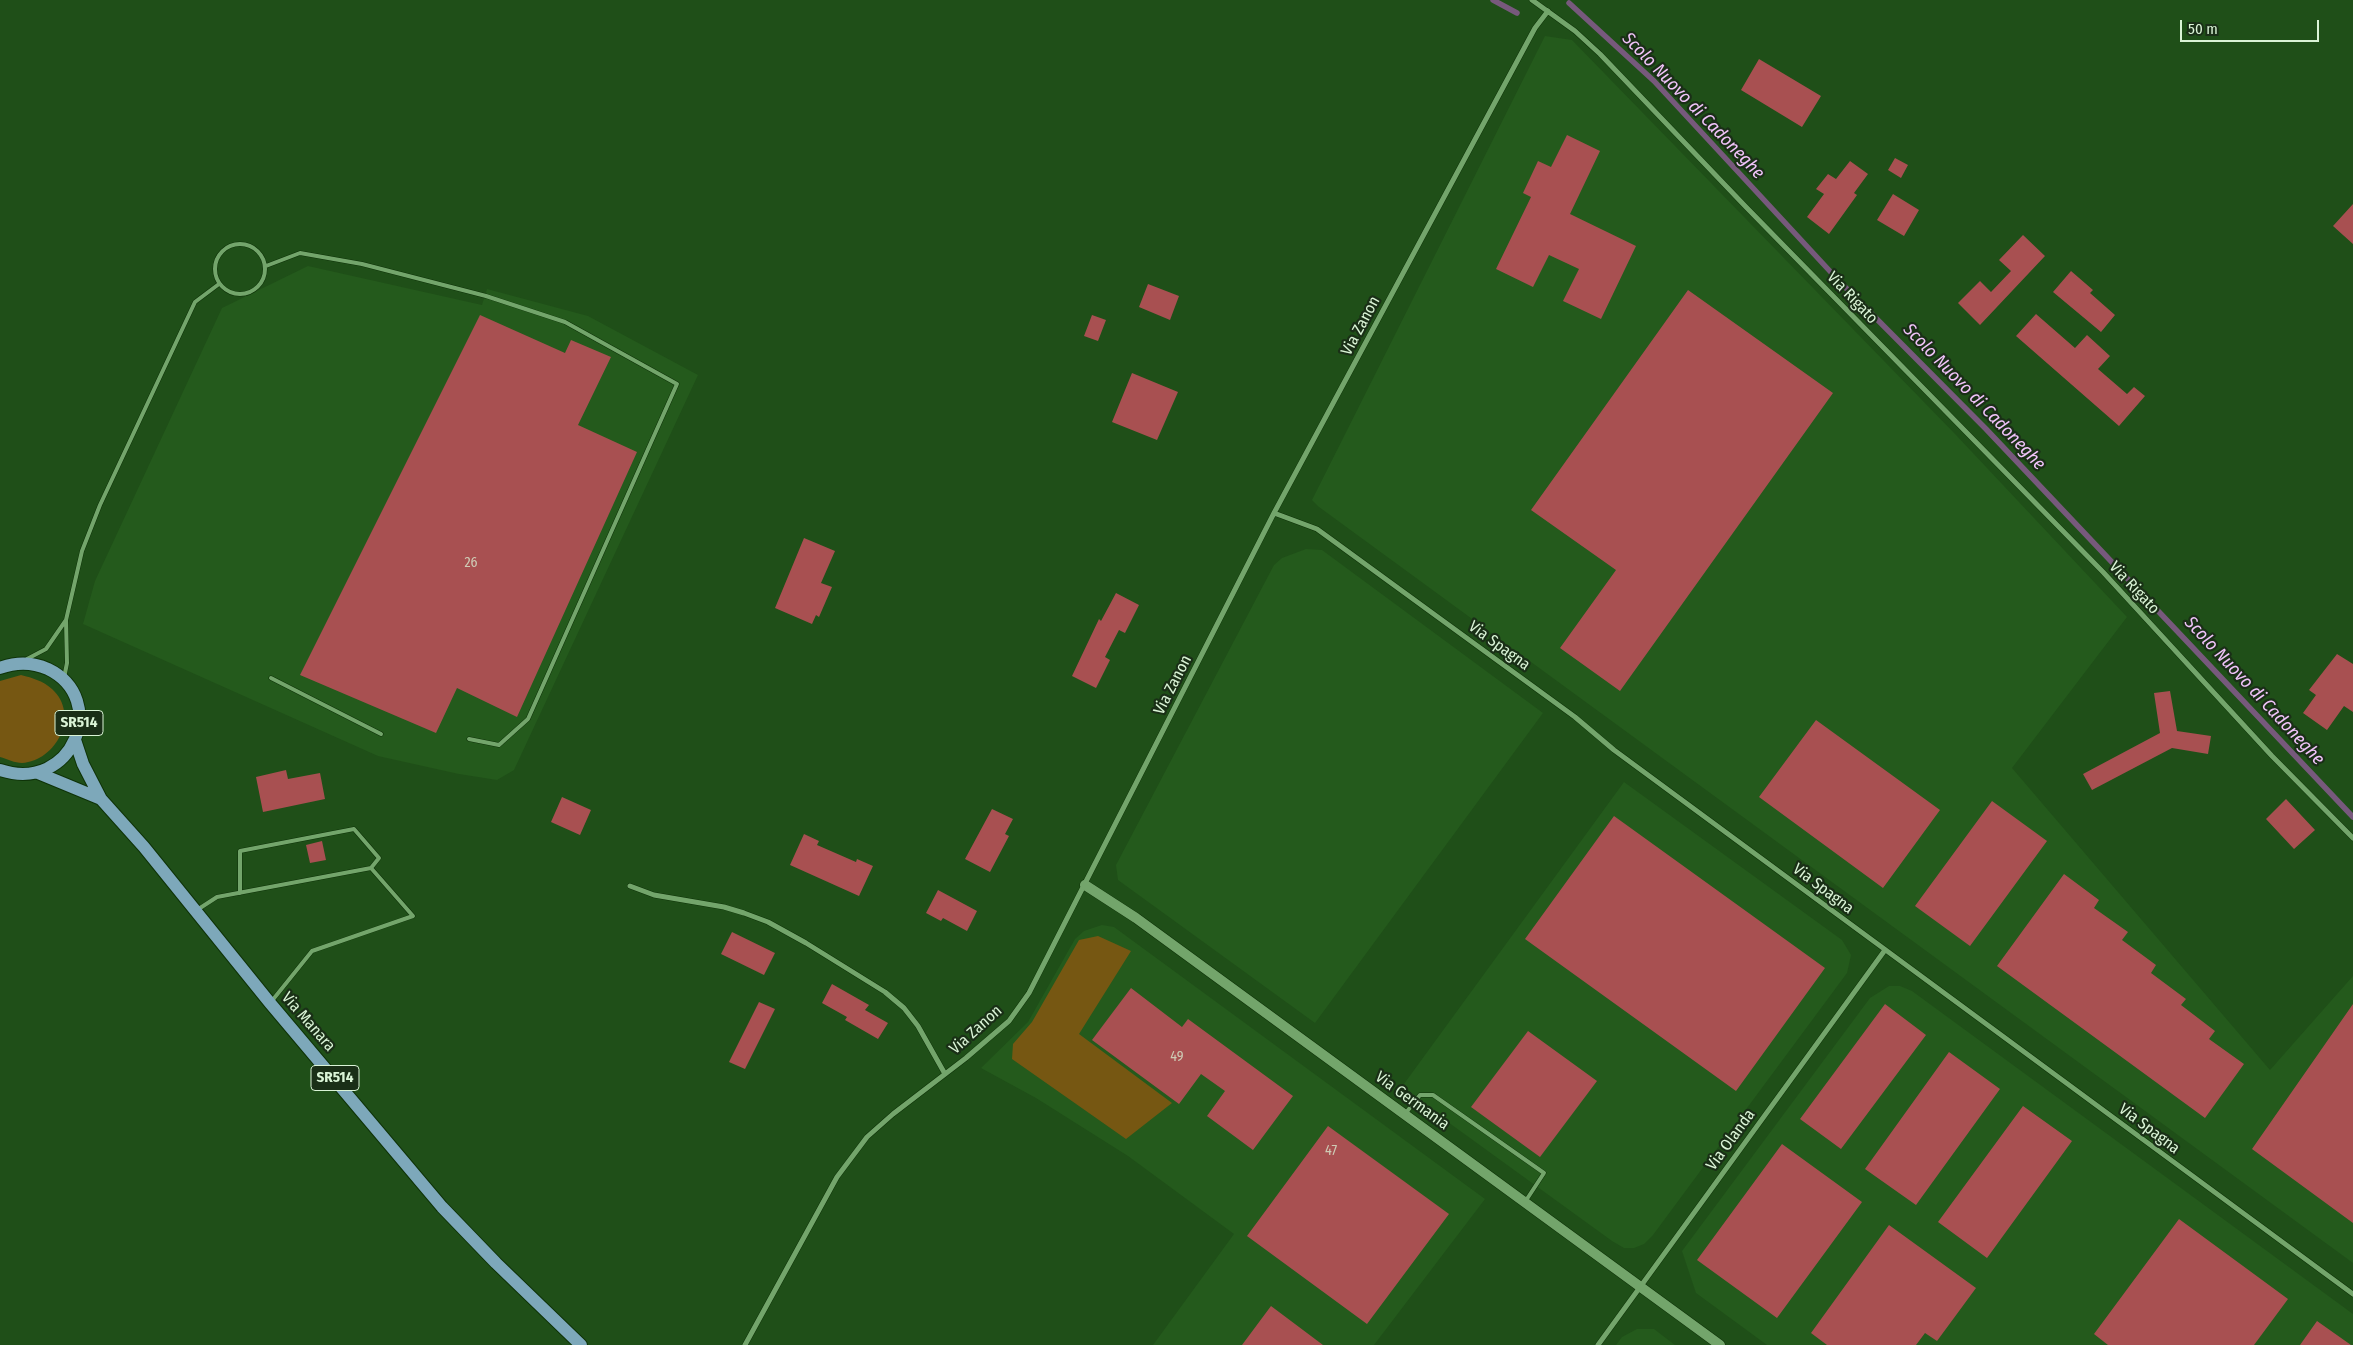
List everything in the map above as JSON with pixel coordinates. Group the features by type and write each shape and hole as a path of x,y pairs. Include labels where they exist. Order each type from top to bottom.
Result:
{"main road":[{"name":"SR514","path":"0,770 12,774 38,773 60,761 75,740 79,715 77,702 64,680 42,667 6,665"},
{"name":"Via Manara","path":"75,740 101,799 144,847 270,1003 442,1207 524,1291 581,1345"},
{"name":"Via Manara","path":"38,773 101,799"}],"street":[{"name":"Via Rigato","path":"1532,0 1574,31 1606,61 2102,572 2272,756 2353,838"},
{"name":"Via Zanon","path":"744,1345 814,1217 848,1161 867,1137 1009,1021 1029,993 1274,513 1535,28 1548,11"},
{"name":"Via Spagna","path":"1274,513 1317,529 1575,717 1614,750 2353,1294"},
{"name":"Via Germania","path":"1085,885 1136,918 1720,1345"},
{"path":"630,886 654,895 724,907 744,913 768,922 806,943 885,992 904,1008 918,1026 945,1074"},
{"name":"Via Olanda","path":"1598,1345 1885,950"}],"lane":[{"path":"244,243 259,251 266,266 262,282 249,293 233,294 219,284 215,268 216,260 221,252 235,244 244,243"},
{"path":"266,266 300,253 362,264 486,296 565,322 677,384 528,719 498,745 469,739"},
{"path":"64,680 67,663 66,620 82,551 100,505 195,302 219,284"},
{"path":"6,665 46,649 66,620"},
{"path":"271,678 381,734"},
{"path":"195,912 217,897 371,868 380,858 354,829 240,851 240,892"},
{"path":"270,1003 312,951 413,916 371,868"},
{"path":"1405,1114 1420,1095 1433,1095 1544,1174 1525,1202"}],"shaded area":[{"path":"1545,36 1572,40 1956,435 2127,617 2012,768 2270,1070 2353,976 2353,1263 1319,507 1312,500"},
{"path":"308,266 482,305 487,289 588,316 698,375 514,770 497,780 459,774 378,756 83,624 95,581 222,308"},
{"path":"1306,549 1322,550 1543,713 1315,1023 1118,880 1116,865 1274,565 1282,558"},
{"path":"21,675 38,680 52,689 60,699 64,711 61,735 54,745 45,754 34,760 22,763 0,757 0,681"},
{"path":"1624,782 1842,940 1851,955 1847,973 1653,1235 1644,1244 1634,1248 1624,1248 1612,1241 1401,1088"},
{"path":"1102,925 1114,927 1485,1199 1374,1345 1153,1345 1234,1234 1128,1156 1036,1098 981,1068 1028,1022 1075,939 1084,931"},
{"path":"1098,936 1131,951 1079,1034 1172,1103 1126,1139 1012,1059 1013,1044 1032,1022 1079,940"},
{"path":"1889,986 1900,986 1912,991 2353,1314 2353,1345 1767,1345 1696,1293 1682,1251 1870,998"},
{"path":"1637,1329 1654,1329 1675,1345 1616,1345 1622,1337"}],"building":[{"path":"1759,59 1821,96 1802,127 1741,90"},
{"path":"1567,135 1600,151 1570,214 1636,246 1601,319 1563,301 1579,269 1549,255 1533,287 1496,269 1531,197 1523,193 1538,161 1551,167"},
{"path":"1895,158 1908,165 1901,178 1888,170"},
{"path":"1850,161 1868,174 1854,193 1857,195 1829,234 1807,217 1824,194 1816,189 1828,174 1836,179"},
{"path":"1893,194 1919,210 1904,236 1877,220"},
{"path":"2353,204 2353,244 2333,226"},
{"path":"2023,235 2045,256 1980,325 1958,303 1980,281 1991,292 2011,271 1999,260"},
{"path":"2071,271 2093,290 2090,293 2115,315 2101,332 2053,292"},
{"path":"1148,284 1179,296 1170,320 1139,307"},
{"path":"1688,290 1833,393 1620,691 1560,648 1616,570 1531,510"},
{"path":"2036,314 2075,348 2087,335 2110,356 2098,369 2127,394 2134,387 2145,396 2119,426 2016,336"},
{"path":"480,315 565,353 571,340 611,357 578,425 637,452 517,717 457,688 436,733 300,675"},
{"path":"1092,315 1106,320 1098,341 1084,336"},
{"path":"1132,373 1178,392 1157,440 1112,422"},
{"path":"804,538 835,551 821,583 832,587 819,617 816,615 812,624 775,608"},
{"path":"1116,593 1139,605 1125,633 1119,630 1105,657 1110,660 1096,688 1072,676 1099,619 1101,621"},
{"path":"2337,654 2353,664 2353,712 2344,706 2327,730 2303,713 2316,695 2309,690"},
{"path":"2170,691 2177,731 2211,736 2208,754 2172,748 2092,790 2083,774 2160,733 2154,693"},
{"path":"1816,720 1940,810 1883,888 1759,797"},
{"path":"286,770 288,779 320,773 325,799 263,812 256,777"},
{"path":"562,797 591,810 580,835 551,822"},
{"path":"2286,799 2315,830 2294,849 2266,819"},
{"path":"1992,801 2047,841 1970,946 1915,906"},
{"path":"992,809 1013,819 1005,834 1009,836 990,872 965,859"},
{"path":"1614,816 1825,968 1736,1091 1525,939"},
{"path":"804,834 819,841 817,845 856,862 857,859 873,866 859,896 790,865"},
{"path":"322,841 326,860 310,863 306,845"},
{"path":"2064,874 2099,900 2094,908 2128,932 2122,940 2156,965 2151,973 2186,999 2181,1005 2215,1031 2209,1039 2244,1064 2205,1118 1997,966"},
{"path":"938,890 977,911 967,931 943,918 941,921 926,913"},
{"path":"732,932 775,953 764,975 721,954"},
{"path":"832,984 869,1005 865,1010 888,1023 878,1039 845,1020 847,1017 822,1003"},
{"path":"1131,988 1182,1027 1188,1019 1293,1096 1253,1150 1207,1116 1225,1091 1201,1074 1179,1104 1092,1040"},
{"path":"759,1002 775,1009 745,1069 729,1062"},
{"path":"1885,1004 1926,1035 1841,1149 1800,1119"},
{"path":"2353,1004 2353,1223 2252,1149"},
{"path":"1528,1031 1597,1081 1540,1157 1471,1107"},
{"path":"1949,1052 2000,1089 1916,1205 1865,1169"},
{"path":"2023,1106 2072,1141 1987,1258 1938,1222"},
{"path":"1328,1126 1449,1214 1367,1324 1247,1236"},
{"path":"1782,1144 1862,1202 1777,1318 1697,1260"},
{"path":"2179,1219 2288,1299 2254,1345 2108,1345 2094,1334"},
{"path":"1889,1225 1976,1288 1937,1341 1925,1333 1916,1345 1827,1345 1811,1333"},
{"path":"1271,1306 1323,1345 1242,1345"},
{"path":"2317,1321 2351,1345 2300,1345"}],"waterway":[{"name":"Scolo Nuovo di Cadoneghe","path":"1493,0 1517,13"},
{"name":"Scolo Nuovo di Cadoneghe","path":"1569,3 1654,81 1839,281 1986,429 2353,817"}]}
